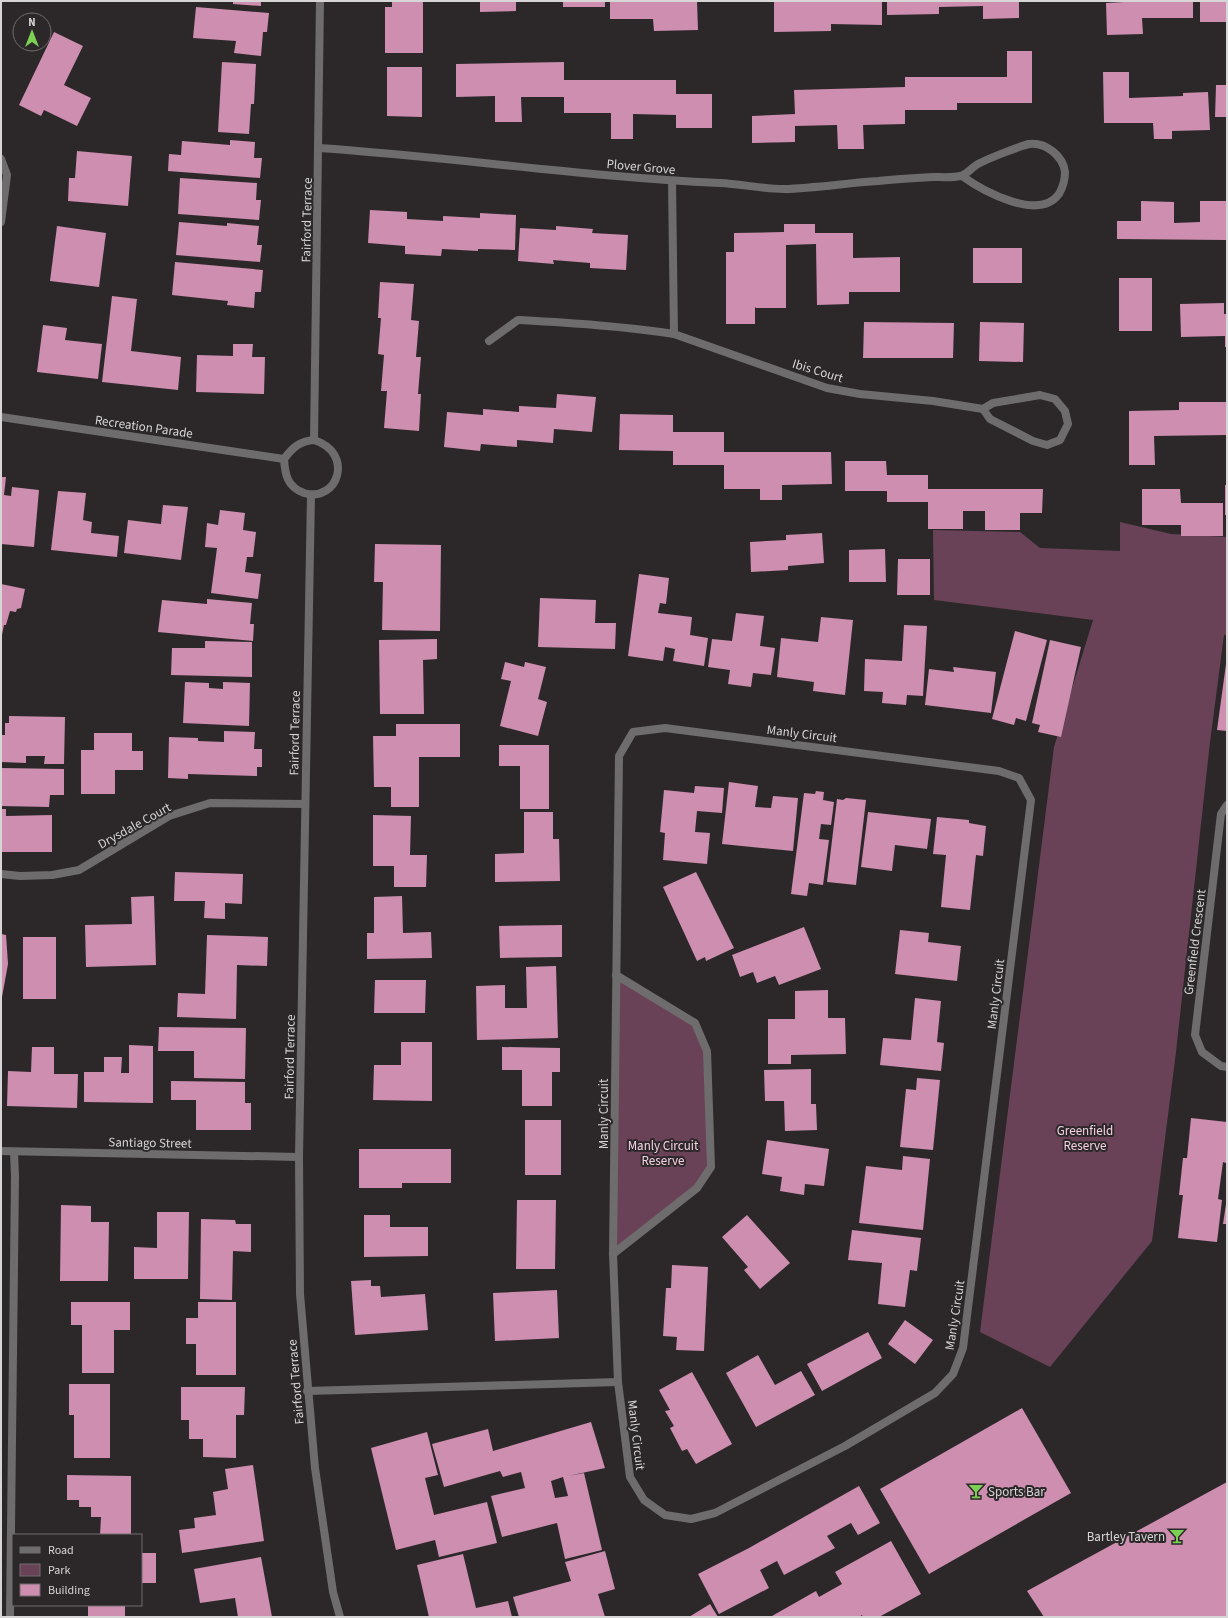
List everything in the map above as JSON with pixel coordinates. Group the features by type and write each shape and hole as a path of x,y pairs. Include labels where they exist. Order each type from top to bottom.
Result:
{"street":[{"name":"Fairford Terrace","path":"314,440 320,1"},
{"path":"1029,144 1040,145 1048,148 1056,154 1062,162 1065,172 1062,190 1057,197 1047,204 1033,206 1017,204 974,185 962,176 978,164 1029,144"},
{"name":"Plover Grove","path":"319,148 453,159 672,181 732,183 782,189 913,178 962,176"},
{"path":"1,159 7,175 1,222"},
{"path":"672,181 674,334"},
{"name":"Ibis Court","path":"489,341 518,320 649,330 674,334 827,388 860,394 932,401 983,409"},
{"path":"1040,395 1055,400 1065,411 1068,424 1060,440 1047,445 1033,441 990,419 983,409 993,403 1040,395"},
{"name":"Recreation Parade","path":"1,417 284,458"},
{"path":"314,440 324,443 331,448 337,458 339,468 332,485 322,492 311,495 297,490 289,482 285,473 284,458 295,445 304,441 314,440"},
{"name":"Fairford Terrace","path":"311,495 299,1157 300,1294 307,1391 315,1468 333,1592 340,1617"},
{"name":"Manly Circuit","path":"666,728 999,771 1019,778 1031,800 963,1348 953,1374 934,1393 845,1446 715,1513 691,1519 666,1515 644,1500 630,1478 618,1382 613,1254 619,756 633,732 666,728"},
{"name":"Drysdale Court","path":"1,874 20,876 52,875 79,870 169,816 210,803 305,804"},
{"name":"Greenfield Crescent","path":"1227,805 1221,814 1196,1036 1202,1052 1221,1066 1227,1067"},
{"path":"613,1254 697,1188 711,1167 707,1051 695,1023 616,975"},
{"name":"Santiago Street","path":"1,1152 299,1157"},
{"path":"10,1617 15,1192 14,1152"},
{"path":"307,1391 618,1382"}],"green space":[{"name":"Greenfield Reserve","path":"1120,522 1171,534 1227,537 1227,635 1224,635 1210,742 1176,1052 1152,1241 1050,1367 980,1332 1054,747 1093,620 934,600 933,530 1020,532 1040,548 1120,551"},
{"name":"Manly Circuit Reserve","path":"616,975 695,1023 707,1051 711,1167 697,1188 613,1254"}],"building":[{"path":"233,1 261,1 261,6 233,4"},
{"path":"392,1 423,1 423,53 385,53 385,7 392,7"},
{"path":"480,1 516,1 516,11 480,12"},
{"path":"563,1 605,1 605,7 563,7"},
{"path":"610,1 697,1 698,30 654,31 653,19 610,19"},
{"path":"774,1 882,1 882,25 831,24 831,31 774,32"},
{"path":"887,1 1019,1 1019,18 983,19 983,6 939,7 939,14 887,15"},
{"path":"1193,1 1193,18 1142,18 1143,34 1107,35 1106,3"},
{"path":"1200,1 1227,1 1227,22 1200,22"},
{"path":"196,7 269,13 267,32 263,32 261,56 234,53 236,41 193,38"},
{"path":"54,32 83,46 64,85 91,98 77,126 44,110 41,116 19,105 44,52 52,52 52,36"},
{"path":"1007,51 1032,51 1032,103 957,103 957,110 905,110 905,124 863,125 864,149 838,149 837,125 795,126 795,142 752,143 752,116 795,114 794,90 905,87 905,77 1007,77"},
{"path":"222,62 256,64 254,104 251,104 249,134 218,132"},
{"path":"564,62 564,80 676,80 676,94 712,94 712,128 676,128 676,115 633,114 633,139 611,139 611,113 564,113 564,97 521,97 522,122 495,122 495,96 456,97 456,64"},
{"path":"387,67 422,67 422,117 387,116"},
{"path":"1103,72 1129,72 1129,98 1183,96 1183,93 1208,92 1210,130 1172,131 1172,139 1154,139 1153,123 1104,123"},
{"path":"1216,85 1227,85 1227,117 1215,117"},
{"path":"230,140 255,142 254,158 262,158 260,178 168,171 169,154 181,155 182,141 230,145"},
{"path":"77,151 132,156 128,206 68,201 69,178 75,178"},
{"path":"180,178 257,183 256,200 261,200 259,220 178,214"},
{"path":"1141,201 1174,202 1174,223 1200,222 1200,201 1227,201 1227,240 1117,239 1117,221 1141,221"},
{"path":"370,210 407,212 407,219 443,221 443,216 480,218 480,213 516,215 515,250 478,249 478,251 442,249 441,256 405,254 405,246 368,243"},
{"path":"179,222 227,226 227,223 259,226 257,245 262,245 260,262 176,255"},
{"path":"784,224 815,224 815,233 853,233 853,258 900,257 900,292 849,292 849,304 817,305 816,244 786,245 786,308 755,307 755,324 726,324 726,252 734,252 734,233 784,232"},
{"path":"57,226 106,233 99,287 50,281"},
{"path":"556,226 593,229 592,233 628,235 626,270 590,268 590,263 553,260 554,264 518,261 520,228 556,230"},
{"path":"973,248 1022,248 1022,283 973,283"},
{"path":"175,262 263,270 261,292 255,292 254,308 227,305 228,301 172,295"},
{"path":"1119,278 1152,278 1152,331 1119,331"},
{"path":"380,282 414,284 411,320 419,321 416,357 421,357 418,394 421,394 419,431 384,428 387,391 381,391 384,355 378,354 381,318 378,318"},
{"path":"112,296 137,299 131,351 181,357 178,390 102,382"},
{"path":"1224,303 1224,314 1227,314 1227,347 1225,347 1225,336 1181,337 1180,304"},
{"path":"864,322 954,323 953,358 863,358"},
{"path":"980,322 1024,323 1023,362 979,361"},
{"path":"43,325 67,328 65,340 102,344 98,379 37,372"},
{"path":"233,344 253,344 252,357 265,357 264,394 196,392 197,355 233,356"},
{"path":"557,394 596,397 592,432 554,429 553,443 517,440 517,447 481,444 480,451 444,447 447,412 483,415 483,409 519,412 519,406 556,408"},
{"path":"1179,402 1227,402 1227,435 1154,436 1155,465 1129,465 1129,411 1179,410"},
{"path":"620,414 673,415 673,432 724,432 724,452 831,452 832,484 782,485 782,500 760,500 760,489 724,489 724,465 673,465 673,451 619,450"},
{"path":"845,461 886,461 887,475 928,475 928,489 1043,489 1042,513 1020,513 1020,530 985,530 985,511 963,511 963,529 928,529 928,502 887,502 887,491 845,491"},
{"path":"1,477 6,477 4,495 11,496 12,487 39,490 34,547 1,544"},
{"path":"1225,485 1227,485 1227,515 1225,515"},
{"path":"1142,489 1180,489 1181,503 1223,503 1223,536 1181,536 1181,525 1142,525"},
{"path":"58,491 86,493 83,520 92,522 91,533 119,536 117,557 51,550"},
{"path":"163,505 188,507 181,560 124,553 128,520 161,524"},
{"path":"220,510 245,513 243,530 256,532 253,557 247,557 245,572 261,574 258,599 211,593 217,548 205,547 207,523 218,525"},
{"path":"822,533 824,563 788,566 788,570 751,572 750,542 786,540 786,535"},
{"path":"375,544 441,545 440,631 382,630 383,582 374,582"},
{"path":"885,549 886,582 849,582 849,550"},
{"path":"898,559 930,559 930,595 897,595"},
{"path":"639,574 669,578 666,604 660,603 658,613 692,617 690,635 708,638 704,666 673,661 675,649 665,647 663,661 628,656"},
{"path":"1,584 25,589 21,608 17,609 16,612 10,611 6,625 4,625 2,635"},
{"path":"540,598 596,600 595,623 616,623 615,649 538,647"},
{"path":"207,599 252,603 250,624 254,624 253,641 158,632 162,600 207,604"},
{"path":"736,613 764,616 760,646 775,648 771,675 753,673 751,687 728,684 730,670 708,667 712,639 732,641"},
{"path":"821,617 853,620 845,695 813,691 814,682 777,677 781,638 818,642"},
{"path":"904,625 927,626 923,696 907,695 906,705 882,703 883,692 864,691 865,659 902,661"},
{"path":"1015,631 1047,640 1026,721 1016,718 1014,725 992,719"},
{"path":"437,639 437,659 423,660 424,714 380,714 379,640"},
{"path":"1050,640 1081,647 1061,737 1038,732 1040,725 1032,723"},
{"path":"205,641 252,642 252,677 171,675 172,648 205,648"},
{"path":"505,662 524,667 525,662 546,667 538,699 547,702 538,736 500,726 511,681 501,679"},
{"path":"1227,664 1227,731 1217,730"},
{"path":"953,667 996,672 991,713 925,705 929,669 954,672"},
{"path":"185,682 209,683 209,688 223,689 223,682 250,683 249,726 183,723"},
{"path":"9,716 65,717 64,764 44,764 45,756 26,756 26,763 1,762 1,735 5,735 5,723 9,723"},
{"path":"396,724 460,724 460,757 419,757 419,807 391,807 391,787 374,787 373,736 396,736"},
{"path":"224,731 255,732 254,749 262,749 262,767 257,767 257,776 188,774 188,779 168,778 169,737 198,738 198,741 224,742"},
{"path":"94,733 132,733 132,751 143,751 143,770 115,770 115,794 81,794 81,750 94,750"},
{"path":"499,745 549,745 549,809 520,809 520,766 499,766"},
{"path":"1,768 64,769 64,795 50,795 49,807 1,806"},
{"path":"729,782 758,786 755,807 771,808 773,796 798,798 793,851 722,844"},
{"path":"695,786 724,788 722,813 697,811 695,832 710,833 707,864 663,860 665,833 660,832 664,790 694,793"},
{"path":"816,791 824,792 823,800 834,802 831,825 821,824 819,839 829,840 823,885 809,883 807,896 791,894 804,793 815,794"},
{"path":"846,798 866,800 856,885 827,882 837,799 843,800"},
{"path":"1,809 6,809 6,816 52,815 52,852 1,852"},
{"path":"524,812 553,812 553,839 559,839 560,881 495,882 495,854 524,853"},
{"path":"868,812 931,819 927,849 895,845 892,871 861,867"},
{"path":"373,815 411,816 410,855 427,855 426,887 394,887 394,866 373,866"},
{"path":"937,817 969,820 969,823 986,826 983,856 976,855 970,910 941,907 946,855 933,854"},
{"path":"175,872 243,874 242,904 225,903 225,919 204,918 205,901 174,901"},
{"path":"696,872 734,948 706,961 705,957 697,961 663,887"},
{"path":"154,896 156,965 86,967 85,925 132,924 131,897"},
{"path":"402,896 403,933 431,932 432,958 367,959 367,933 374,933 374,897"},
{"path":"562,925 562,957 500,958 499,926"},
{"path":"804,927 821,969 779,985 775,976 757,983 753,972 740,977 732,955"},
{"path":"900,930 929,933 928,942 961,946 957,981 895,974"},
{"path":"1,934 6,935 8,964 2,997"},
{"path":"207,935 268,937 267,966 237,965 236,1019 177,1017 178,993 205,994"},
{"path":"23,937 56,937 56,999 23,999"},
{"path":"556,966 558,1038 477,1040 476,986 505,985 505,1008 527,1008 526,967"},
{"path":"375,980 426,980 425,1013 374,1013"},
{"path":"828,990 828,1018 845,1018 846,1054 791,1055 791,1064 768,1064 768,1019 795,1019 795,991"},
{"path":"915,998 941,1001 937,1042 944,1043 941,1071 880,1065 883,1038 911,1040"},
{"path":"159,1027 246,1028 245,1079 194,1078 194,1051 158,1051"},
{"path":"401,1042 432,1042 432,1101 373,1100 374,1065 401,1065"},
{"path":"129,1045 153,1046 153,1103 84,1102 84,1072 104,1072 104,1057 122,1057 121,1073 129,1073"},
{"path":"32,1047 54,1047 54,1074 78,1074 77,1108 7,1106 8,1071 31,1072"},
{"path":"502,1047 560,1048 560,1072 552,1072 552,1106 522,1106 522,1070 502,1070"},
{"path":"811,1069 811,1104 816,1104 817,1130 785,1131 784,1101 765,1101 764,1070"},
{"path":"917,1078 940,1080 933,1150 900,1147 906,1089 916,1090"},
{"path":"171,1081 245,1082 245,1103 251,1103 251,1130 196,1130 196,1100 171,1100"},
{"path":"1191,1118 1227,1122 1227,1154 1226,1163 1223,1162 1218,1199 1222,1200 1217,1242 1178,1238 1183,1195 1179,1195 1183,1158 1187,1158"},
{"path":"525,1120 561,1120 561,1175 525,1175"},
{"path":"767,1140 829,1149 824,1186 805,1184 804,1195 780,1191 782,1177 762,1174"},
{"path":"359,1149 451,1149 451,1183 402,1183 402,1188 359,1188"},
{"path":"903,1156 930,1159 923,1230 859,1223 866,1166 902,1170"},
{"path":"517,1200 556,1200 555,1269 516,1269"},
{"path":"1226,1204 1227,1224 1223,1224"},
{"path":"61,1205 91,1206 91,1222 109,1222 108,1281 60,1281"},
{"path":"157,1212 189,1212 188,1279 134,1279 134,1247 157,1248"},
{"path":"364,1215 390,1215 390,1227 428,1227 428,1256 364,1257"},
{"path":"747,1215 790,1263 760,1289 744,1270 748,1267 722,1237"},
{"path":"201,1219 235,1220 236,1224 251,1224 251,1252 233,1251 232,1300 200,1299"},
{"path":"852,1230 921,1238 917,1271 910,1270 905,1307 878,1304 882,1263 848,1260"},
{"path":"672,1265 708,1267 704,1351 676,1350 677,1337 663,1336 666,1288 671,1288"},
{"path":"371,1280 371,1286 380,1286 381,1297 425,1294 428,1330 355,1335 351,1281"},
{"path":"557,1290 559,1338 495,1341 493,1293"},
{"path":"71,1302 130,1302 130,1330 114,1330 114,1373 82,1373 82,1325 71,1325"},
{"path":"198,1302 236,1302 236,1375 196,1375 196,1344 186,1344 186,1318 198,1318"},
{"path":"905,1320 933,1340 915,1364 888,1344"},
{"path":"868,1332 882,1358 822,1391 807,1364"},
{"path":"758,1355 775,1385 801,1371 815,1395 756,1427 726,1373"},
{"path":"692,1372 732,1444 696,1464 687,1449 682,1451 670,1428 674,1426 665,1411 670,1410 659,1390"},
{"path":"69,1384 110,1384 110,1458 74,1458 74,1415 69,1415"},
{"path":"181,1387 245,1387 244,1415 236,1415 236,1458 203,1457 203,1439 189,1439 189,1420 181,1420"},
{"name":"Sports Bar","path":"1022,1408 1071,1493 929,1574 880,1489"},
{"path":"591,1422 605,1468 568,1476 584,1473 602,1550 565,1559 557,1523 502,1537 491,1496 525,1488 521,1472 503,1477 500,1471 444,1487 432,1444 488,1429 493,1451","holes":["563,1477 568,1496 555,1498 551,1481"]},
{"path":"427,1432 438,1475 425,1478 434,1515 487,1502 497,1543 439,1557 435,1540 396,1550 371,1448"},
{"path":"253,1465 264,1541 182,1553 179,1530 195,1528 194,1518 216,1515 213,1492 228,1489 225,1469"},
{"path":"67,1475 131,1476 131,1534 100,1534 101,1517 91,1517 91,1507 79,1507 79,1500 67,1500"},
{"name":"Bartley Tavern","path":"1227,1482 1227,1617 1044,1617 1027,1591"},
{"path":"859,1486 880,1523 858,1535 851,1523 827,1536 835,1548 784,1575 777,1561 760,1570 769,1588 719,1614 698,1574 749,1548"},
{"path":"891,1541 921,1594 879,1617 863,1617 862,1615 859,1617 772,1617 816,1591 819,1597 842,1584 835,1572"},
{"path":"605,1551 615,1589 598,1594 605,1617 519,1617 513,1597 571,1581 565,1562"},
{"path":"142,1553 156,1553 156,1583 142,1583"},
{"path":"463,1554 476,1608 508,1601 512,1617 429,1617 417,1565"},
{"path":"261,1557 272,1617 238,1617 235,1598 200,1603 194,1569"},
{"path":"710,1604 718,1617 689,1617"},
{"path":"88,1606 125,1606 125,1617 88,1617"}],"place":[{"name":"Sports Bar","path":"976,1491"},
{"name":"Bartley Tavern","path":"1177,1536"}]}
